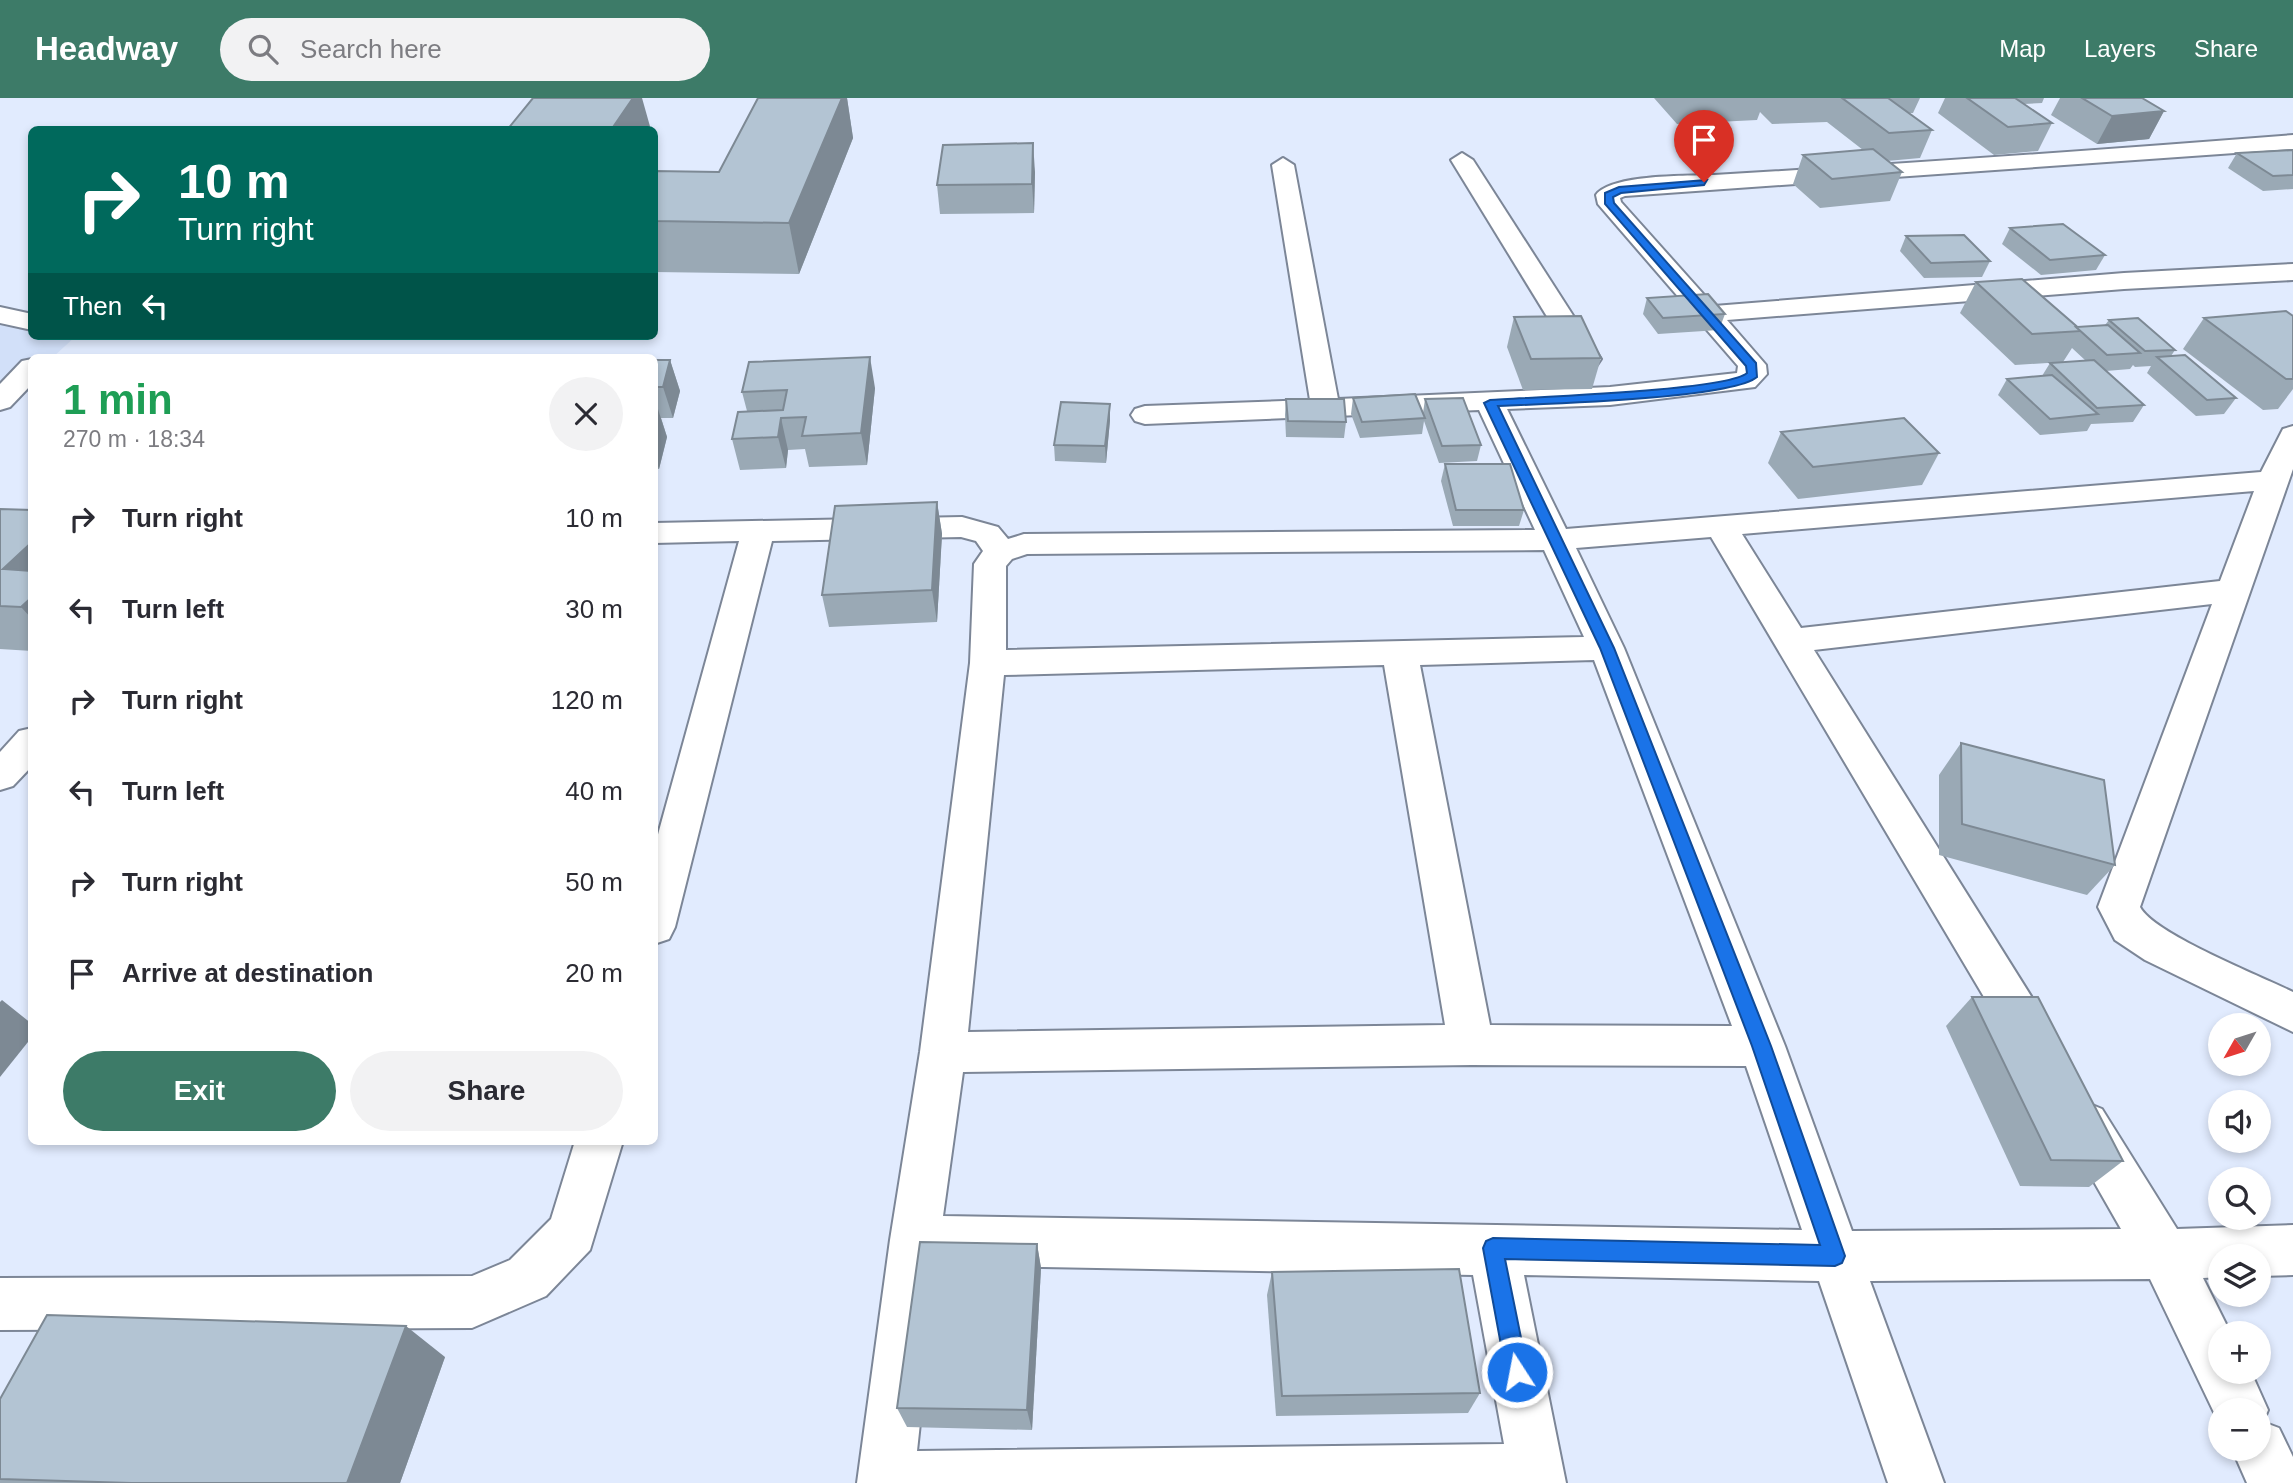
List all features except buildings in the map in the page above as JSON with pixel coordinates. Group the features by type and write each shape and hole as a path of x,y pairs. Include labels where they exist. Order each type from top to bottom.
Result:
{"street":[{"path":"1145,415 1611,397 1745,381 1753,374 1752,365 1610,204 1608,195 1619,190 1653,185 1885,172 2293,142"},
{"path":"1462,160 1611,397"},
{"path":"1283,164 1326,410"},
{"path":"1707,314 2124,281 2293,272"},
{"path":"0,315 28,322"},
{"path":"0,401 28,371"},
{"path":"1490,403 1607,648 1762,1046 1916,1483"},
{"path":"2293,435 2273,480 2119,906 2130,928 2150,941 2293,1013"},
{"path":"1493,1248 1538,1477 886,1481 915,1240 943,1052 988,663 990,564 1001,552 1024,544 1554,540 2273,480"},
{"path":"658,533 962,527 987,534 1001,552"},
{"path":"1722,528 2164,1254 2208,1344"},
{"path":"658,912 758,531"},
{"path":"1791,641 2235,590"},
{"path":"988,663 1607,648"},
{"path":"1400,654 1471,1045"},
{"path":"0,776 28,745"},
{"path":"943,1052 1471,1045 1762,1046"},
{"path":"0,1304 472,1302 528,1278 572,1233 598,1145"},
{"path":"915,1240 1835,1256 2164,1254 2293,1250"},
{"path":"2265,1461 2276,1483"}],"shaded area":[{"path":"0,309 28,310 28,340 72,340 56,354 28,354 28,379 0,404"}],"route":[{"path":"1517,1372 1493,1248 1835,1256 1762,1046 1607,648 1490,403 1611,397 1727,385 1745,381 1753,374 1752,365 1610,204 1608,195 1619,190 1653,185 1704,182"}]}
